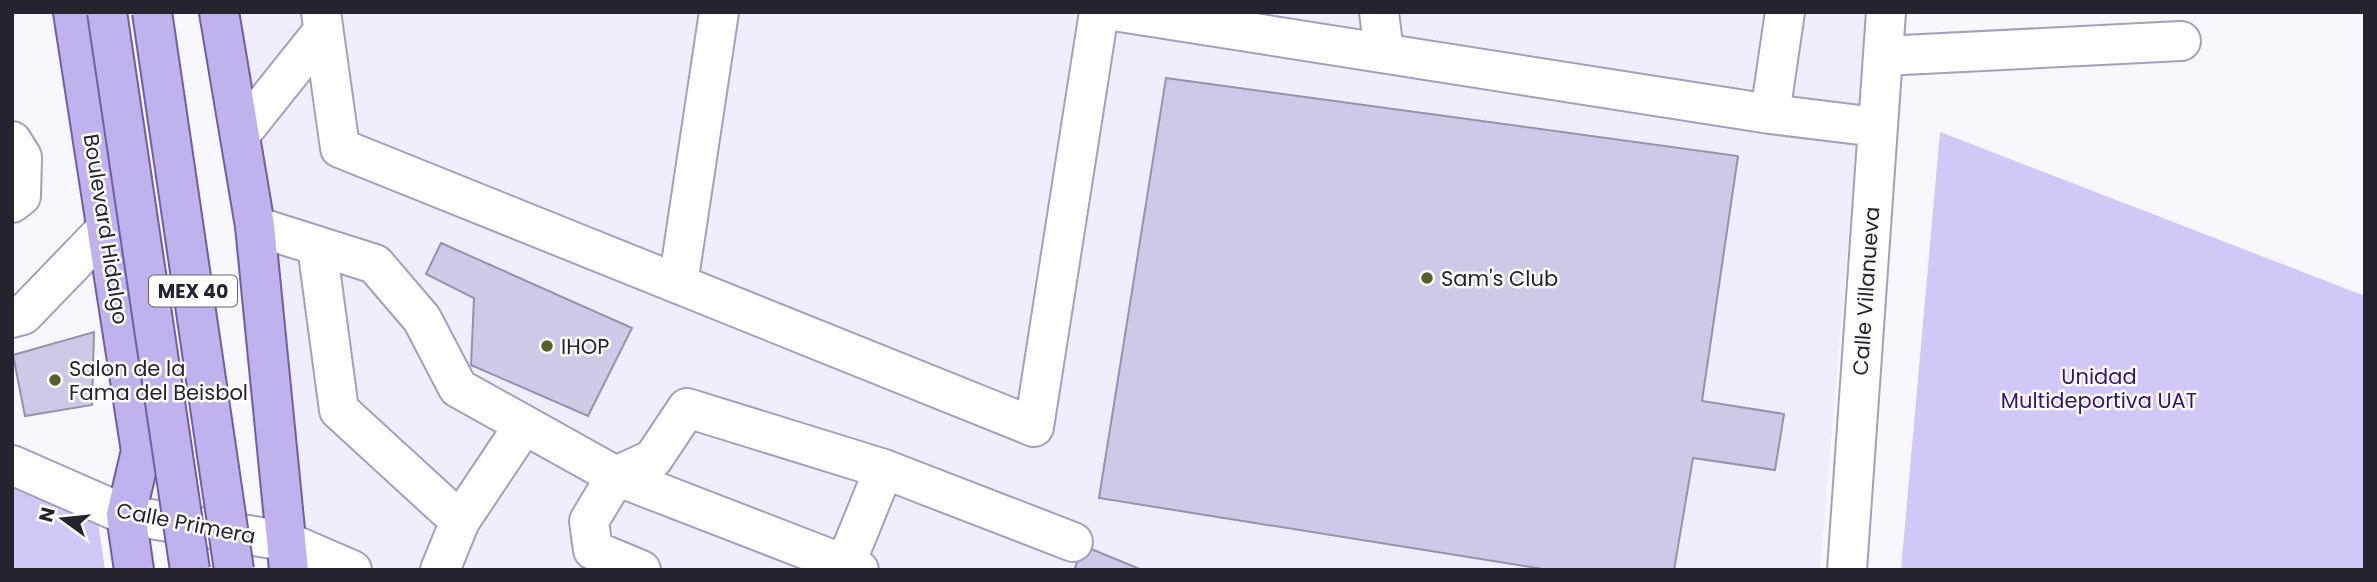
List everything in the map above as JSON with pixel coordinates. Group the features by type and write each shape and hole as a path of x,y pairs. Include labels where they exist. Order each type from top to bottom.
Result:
{"main road":[{"name":"Boulevard Hidalgo","path":"73,12 141,451 126,515 134,570"},
{"name":"Boulevard Hidalgo","path":"107,12 190,570"},
{"name":"MEX 40","path":"152,12 234,570"},
{"path":"219,12 255,226 287,556"}],"street":[{"path":"678,284 719,12"},
{"path":"322,22 340,148 1034,427 1099,12"},
{"path":"1120,12 1770,114 1876,127"},
{"path":"1380,12 1384,53"},
{"path":"1770,114 1785,12"},
{"name":"Calle Villanueva","path":"1847,570 1886,12"},
{"path":"240,135 322,22"},
{"path":"1883,56 2180,41"},
{"path":"12,141 22,157 21,196 12,203"},
{"path":"255,226 376,264 422,319 458,388 616,476 849,568 884,469"},
{"path":"12,318 23,315 106,229"},
{"path":"317,246 340,410 460,522"},
{"path":"641,570 593,551 589,520 616,476 653,459 687,408 884,469 1073,542"},
{"path":"440,570 460,522 524,425"},
{"name":"Calle Primera","path":"12,465 126,515 352,570"}],"shaded area":[{"path":"227,12 1868,12 1820,570 314,570"}],"green space":[{"name":"Unidad Multideportiva UAT","path":"1940,132 2365,296 2365,570 1901,570"},
{"path":"12,455 93,488 105,570 12,570"}],"building":[{"name":"Sam's Club","path":"1166,78 1738,156 1702,401 1784,414 1775,470 1693,458 1674,570 1549,570 1099,498"},
{"name":"IHOP","path":"441,243 632,328 588,416 471,365 474,298 426,274"},
{"name":"Salon de la Fama del Beisbol","path":"94,332 92,405 25,416 13,355"},
{"path":"1084,546 1142,570 1074,570"}],"place":[{"name":"Sam's Club","path":"1427,278"},
{"name":"IHOP","path":"547,346"},
{"name":"Salon de la Fama del Beisbol","path":"55,380"}]}
